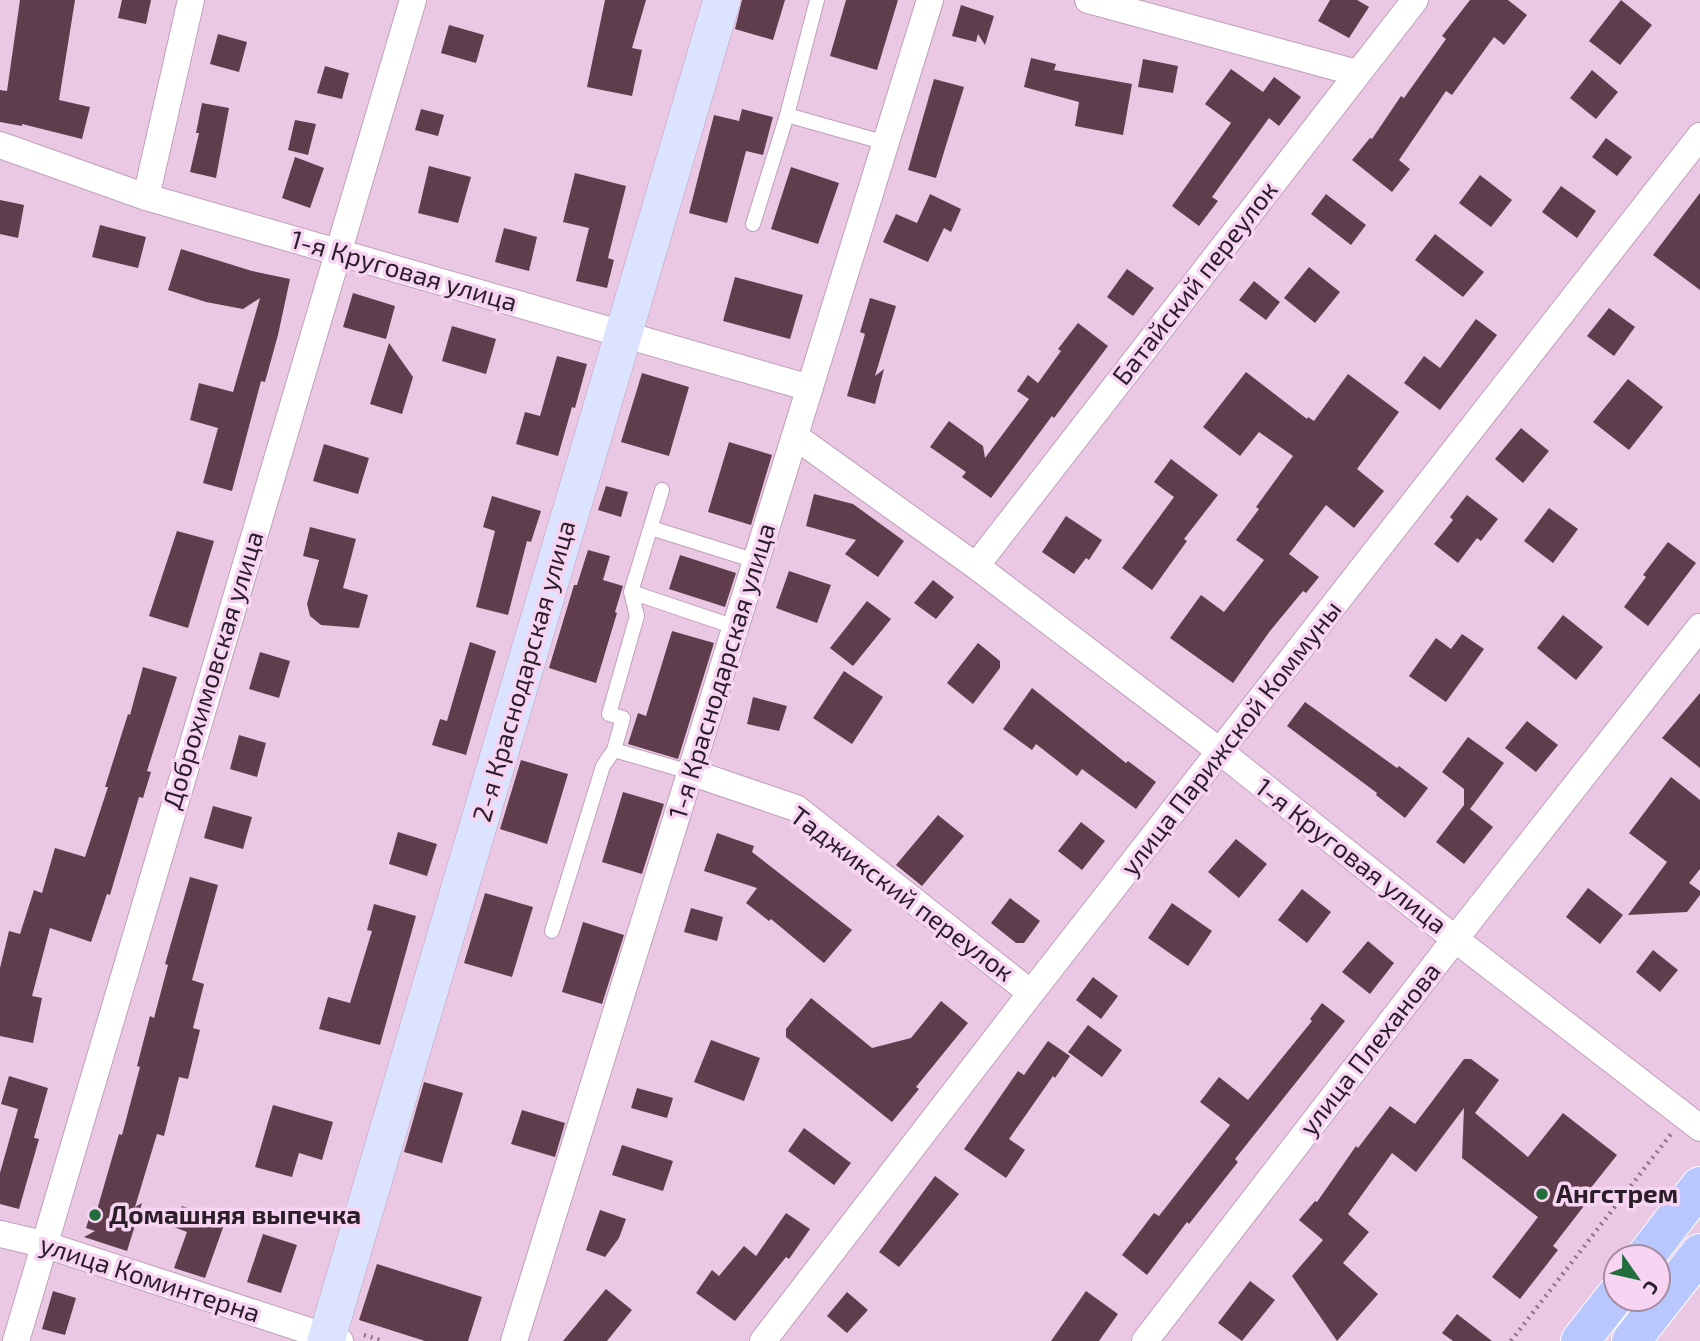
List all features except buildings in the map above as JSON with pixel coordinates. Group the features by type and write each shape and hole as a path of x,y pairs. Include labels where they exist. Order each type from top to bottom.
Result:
{"main road":[{"path":"1656,1243 1700,1186"},
{"path":"1631,1341 1700,1252"},
{"path":"1580,1341 1602,1313"}],"street":[{"path":"146,197 191,0"},
{"name":"Доброхимовская улица","path":"16,1341 413,0"},
{"name":"2-я Краснодарская улица","path":"331,1339 722,0"},
{"name":"1-я Краснодарская улица","path":"514,1341 930,0"},
{"path":"1088,0 1357,73"},
{"name":"Батайский переулок","path":"975,566 1415,0"},
{"name":"улица Парижской Коммуны","path":"764,1341 1031,993 1700,136"},
{"name":"1-я Круговая улица","path":"0,145 146,197 810,388"},
{"name":"1-я Круговая улица","path":"796,438 975,566 1221,752 1455,939 1692,1122"},
{"name":"улица Плеханова","path":"1145,1341 1700,627"},
{"name":"Таджикский переулок","path":"690,772 796,808 1031,993"},
{"name":"улица Коминтерна","path":"0,1234 43,1244 331,1339"}],"lane":[{"path":"753,224 788,115 817,0"},
{"path":"788,115 886,143"},
{"path":"552,931 604,766 614,750 623,718 609,714 637,616 631,592 662,489"},
{"path":"651,528 756,561"},
{"path":"631,592 735,627"},
{"path":"614,750 690,772"}],"path":[{"path":"1511,1341 1692,1122"}],"place":[{"name":"Ангстрем","path":"1542,1194"},
{"name":"Домашняя выпечка","path":"95,1215"}]}
